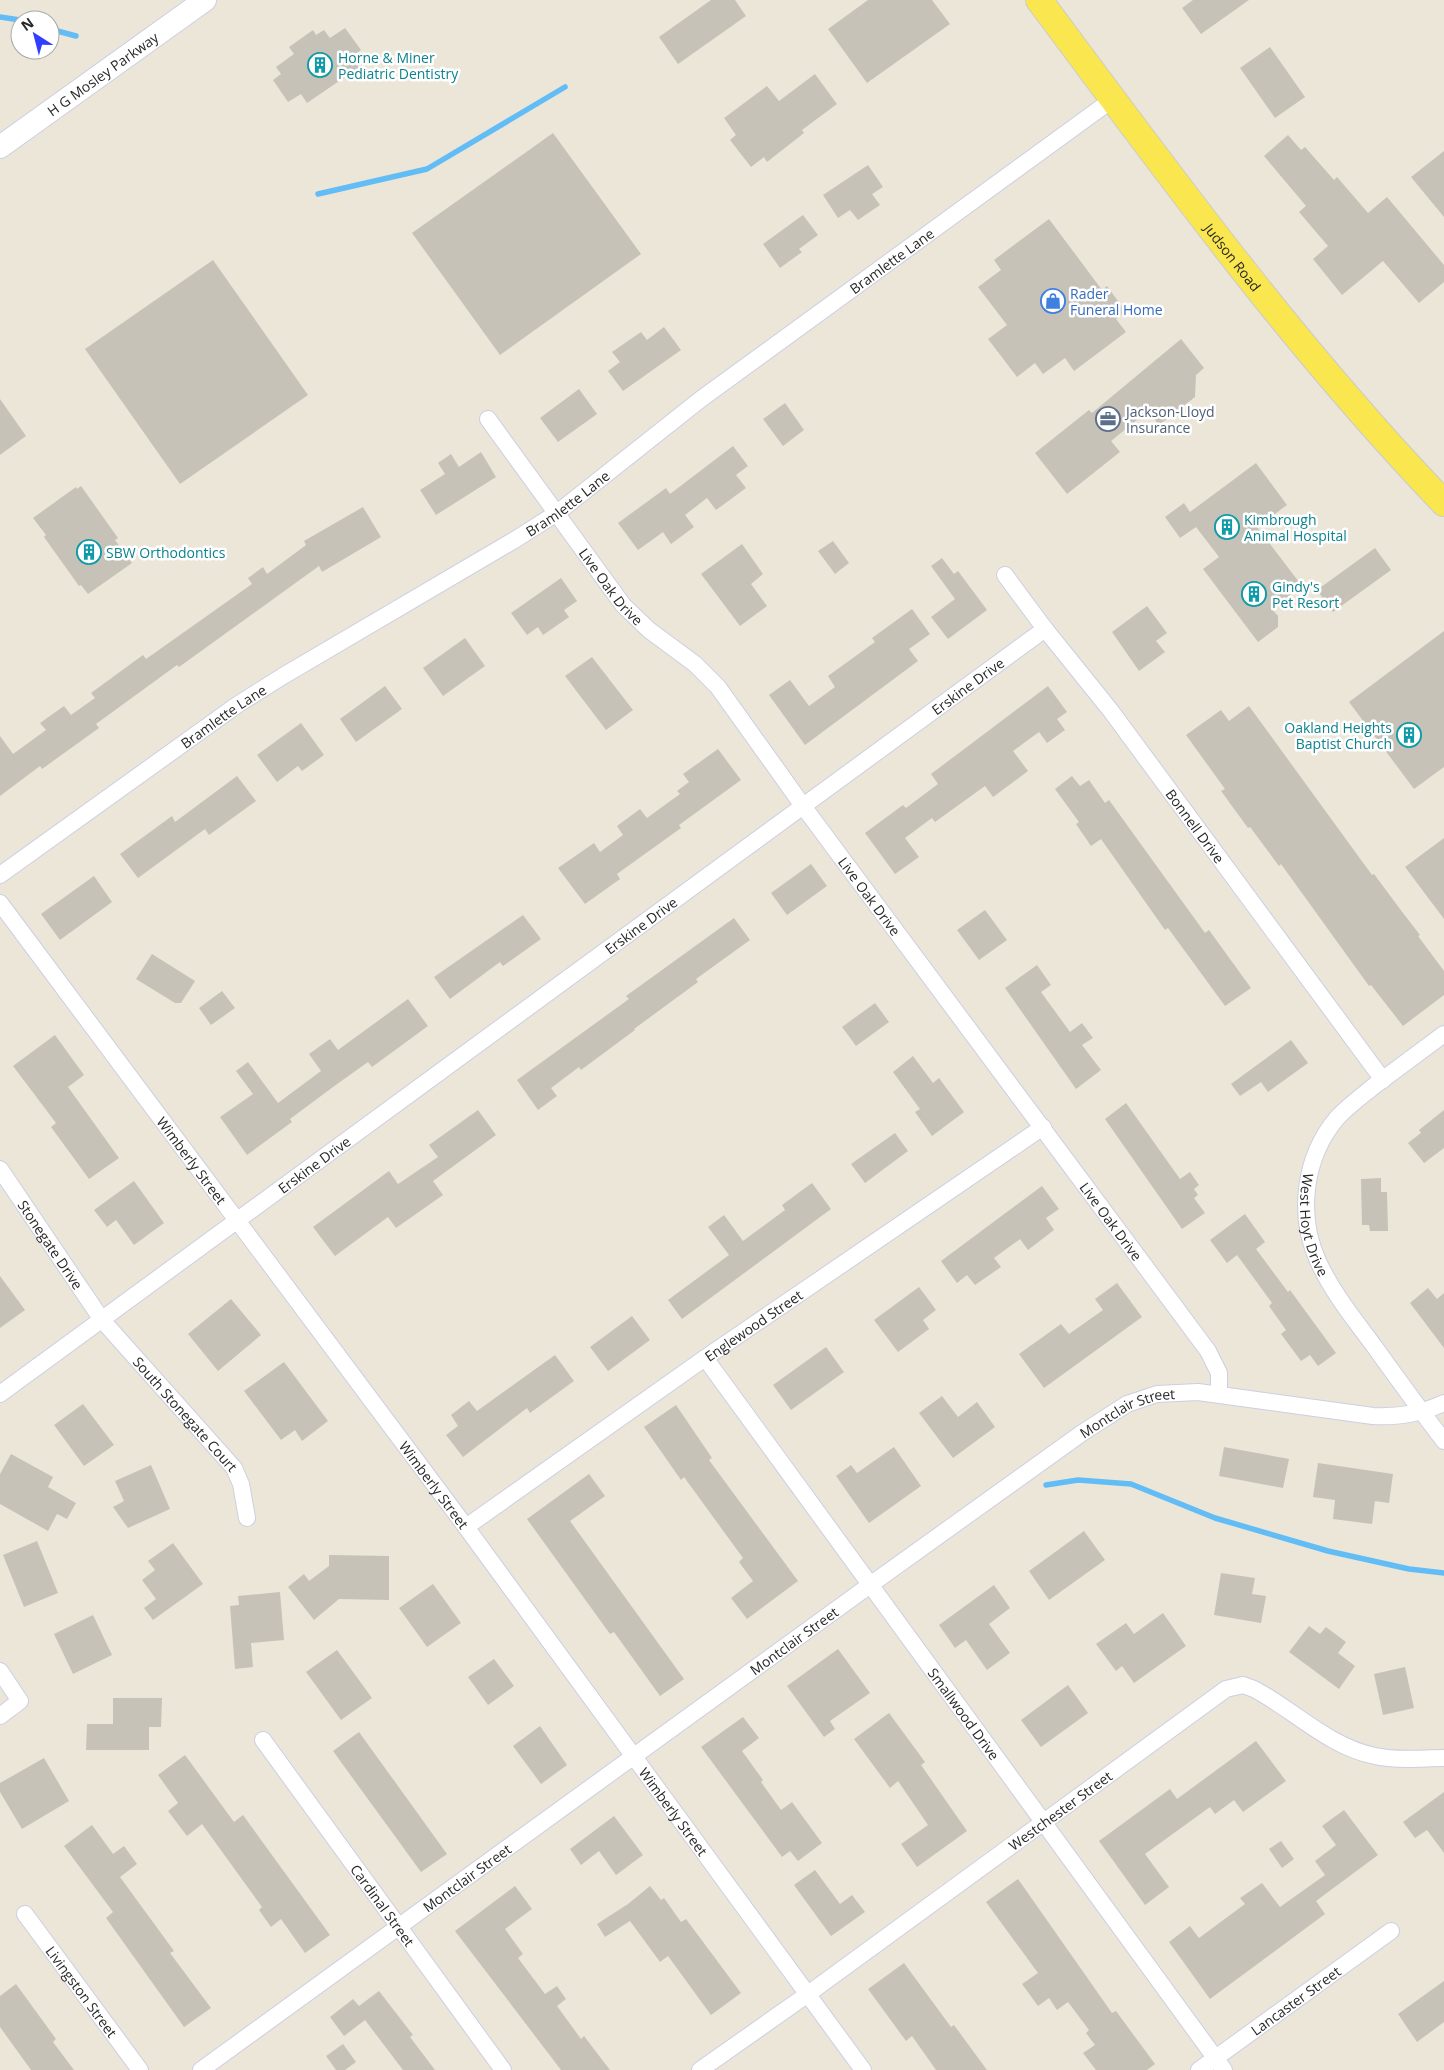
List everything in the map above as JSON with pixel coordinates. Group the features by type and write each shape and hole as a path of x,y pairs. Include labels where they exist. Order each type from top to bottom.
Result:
{"main road":[{"name":"H G Mosley Parkway","path":"0,147 205,0"},
{"name":"Judson Road","path":"1039,0 1230,255 1334,383 1444,503"}],"street":[{"name":"Bramlette Lane","path":"0,875 237,705 283,676 499,550 557,513 701,399 1113,99"},
{"name":"Live Oak Drive","path":"488,419 629,611 649,630 695,664 718,688 803,806 1043,1127 1212,1358 1219,1373 1219,1394"},
{"name":"Bonnell Drive","path":"1005,575 1045,629 1111,711 1383,1080"},
{"name":"Erskine Drive","path":"237,1222 1045,629"},
{"name":"Wimberly Street","path":"0,903 466,1527 863,2070"},
{"name":"West Hoyt Drive","path":"1444,1034 1346,1109 1323,1138 1308,1176 1306,1190 1306,1218 1313,1248 1330,1284 1444,1441"},
{"name":"Englewood Street","path":"466,1527 705,1358 1043,1127"},
{"name":"Stonegate Drive","path":"0,1168 102,1320"},
{"path":"0,1394 237,1222"},
{"name":"South Stonegate Court","path":"102,1320 228,1460 241,1484 247,1518"},
{"name":"Smallwood Drive","path":"705,1358 1220,2064"},
{"name":"Montclair Street","path":"201,2070 870,1586 1090,1428 1127,1404 1147,1396 1167,1392 1219,1394 1372,1416 1397,1417 1422,1412 1444,1403"},
{"path":"0,1671 20,1701 0,1716"},
{"name":"Westchester Street","path":"700,2070 808,1994 1226,1689 1238,1685 1248,1686 1336,1742 1356,1751 1376,1757 1444,1758"},
{"name":"Cardinal Street","path":"263,1740 503,2070"},
{"name":"Livingston Street","path":"25,1914 140,2070"},
{"name":"Lancaster Street","path":"1199,2070 1220,2064 1391,1931"}],"building":[{"path":"711,0 735,0 746,16 678,64 659,37"},
{"path":"868,0 932,0 950,24 867,83 828,29"},
{"path":"1193,0 1249,0 1201,34 1182,8"},
{"name":"Horne & Miner Pediatric Dentistry","path":"345,28 361,50 357,53 364,64 307,103 301,94 288,102 273,80 281,74 276,67 294,54 289,47 313,30 316,35 324,30 330,38"},
{"path":"1270,47 1305,97 1275,118 1240,68"},
{"path":"815,74 837,104 802,130 804,133 767,162 764,157 751,167 730,140 736,135 724,118 767,86 779,101"},
{"path":"553,133 641,254 500,355 412,233"},
{"path":"1288,135 1301,150 1305,147 1334,180 1337,177 1368,213 1387,197 1444,265 1444,282 1419,303 1383,261 1342,295 1313,259 1328,246 1299,212 1306,206 1264,156"},
{"path":"1444,151 1444,217 1411,177"},
{"path":"868,165 883,187 872,194 880,205 858,220 850,210 838,218 823,195"},
{"path":"803,215 818,235 799,249 802,252 780,268 763,244"},
{"name":"Rader Funeral Home","path":"1049,219 1102,290 1107,286 1126,312 1116,319 1126,332 1074,371 1065,358 1043,374 1035,363 1017,377 988,339 1007,325 978,287 1001,270 994,260"},
{"path":"213,260 308,395 180,484 85,349"},
{"path":"664,327 681,350 623,391 608,371 620,362 612,352 641,332 647,340"},
{"name":"Jackson-Lloyd Insurance","path":"1181,339 1204,368 1196,375 1195,397 1159,425 1148,411 1111,441 1120,452 1067,494 1035,453 1089,410 1092,413"},
{"path":"579,389 597,414 558,442 540,418"},
{"path":"0,399 26,436 0,455"},
{"path":"785,403 804,430 783,446 763,419"},
{"path":"733,446 748,466 736,475 746,488 716,510 707,498 685,515 694,527 671,544 663,532 638,550 618,523 666,488 670,494"},
{"path":"481,452 496,477 436,515 420,490 445,474 438,463 451,454 459,467"},
{"name":"Kimbrough Animal Hospital","path":"1256,463 1287,505 1257,527 1302,586 1272,609 1278,616 1278,627 1258,642 1203,569 1219,557 1196,527 1180,538 1165,517 1184,503 1190,512"},
{"name":"SBW Orthodontics","path":"81,486 118,538 115,540 132,563 88,594 81,585 79,586 44,537 46,535 33,518 76,487 77,489"},
{"path":"363,507 381,537 322,572 319,566 179,667 177,665 96,724 99,728 42,769 40,766 0,796 0,736 13,754 46,730 40,723 64,706 71,715 95,698 91,693 143,655 146,659 252,584 248,578 263,567 267,574 306,545 304,541"},
{"path":"833,541 849,563 835,574 818,551"},
{"path":"742,544 763,574 751,584 767,606 740,626 701,574"},
{"path":"1375,548 1391,570 1333,612 1317,590"},
{"path":"942,558 954,574 958,571 987,610 948,639 931,617 955,599 931,566"},
{"path":"561,578 577,601 564,610 569,617 543,635 538,627 527,635 511,613"},
{"path":"1147,606 1167,633 1156,641 1165,652 1139,671 1112,632"},
{"path":"912,609 930,634 909,649 918,661 805,745 769,695 790,680 809,706 835,687 828,676 875,642 872,638"},
{"name":"Oakland Heights Baptist Church","path":"1444,631 1444,767 1414,789 1349,702"},
{"path":"465,638 485,666 443,696 423,668"},
{"path":"592,657 633,710 606,730 565,676"},
{"path":"385,686 402,709 356,742 340,719"},
{"path":"1048,686 1067,712 1057,719 1065,730 1047,743 1039,732 1013,751 1028,771 993,797 985,786 935,822 932,818 905,838 919,857 895,874 865,833 903,805 906,808 938,784 931,774"},
{"path":"1249,706 1372,875 1374,874 1420,935 1418,936 1444,971 1444,995 1403,1026 1371,985 1369,986 1281,864 1279,866 1250,827 1248,828 1221,791 1225,789 1186,735 1221,710 1229,721"},
{"path":"301,723 324,755 302,771 298,766 277,782 257,755"},
{"path":"718,749 741,780 679,825 681,828 617,874 620,879 585,904 558,868 594,843 600,852 623,835 617,826 640,809 647,818 680,794 677,791 689,782 683,774"},
{"path":"237,776 256,801 209,835 205,829 138,878 120,854 172,816 175,822"},
{"path":"1072,776 1080,786 1089,780 1105,803 1109,800 1205,933 1209,930 1251,988 1225,1006 1168,928 1165,930 1101,839 1091,846 1076,824 1079,822 1055,789"},
{"path":"1444,838 1444,919 1405,867"},
{"path":"811,864 827,886 787,915 771,893"},
{"path":"94,876 112,902 60,940 41,914"},
{"path":"985,910 1007,940 979,960 957,930"},
{"path":"523,915 541,939 503,966 500,962 450,999 434,977"},
{"path":"734,918 750,940 696,979 698,982 635,1030 581,1070 579,1067 551,1088 557,1096 538,1110 517,1080 629,999 626,996"},
{"path":"152,954 195,981 181,1003 175,1003 136,979"},
{"path":"1037,965 1051,985 1041,992 1070,1032 1082,1023 1093,1038 1082,1045 1101,1070 1076,1089 1005,988"},
{"path":"222,991 235,1008 211,1025 199,1008"},
{"path":"408,999 428,1026 372,1067 368,1062 290,1119 292,1122 247,1155 220,1117 253,1094 236,1071 248,1062 278,1103 321,1071 309,1054 330,1039 338,1050"},
{"path":"875,1003 889,1022 856,1046 842,1027"},
{"path":"55,1035 84,1075 68,1087 119,1158 89,1179 51,1127 56,1123 13,1066"},
{"path":"1291,1040 1308,1063 1268,1092 1261,1082 1240,1096 1231,1084"},
{"path":"913,1056 933,1083 939,1078 964,1112 932,1136 915,1112 920,1109 893,1072"},
{"path":"1126,1103 1180,1179 1190,1172 1199,1185 1194,1189 1198,1195 1194,1198 1205,1213 1182,1229 1105,1119"},
{"path":"478,1110 496,1135 433,1181 443,1195 396,1228 388,1217 335,1256 313,1227 389,1171 398,1184 438,1157 429,1145"},
{"path":"1444,1110 1444,1148 1424,1163 1408,1143 1421,1133 1419,1130"},
{"path":"895,1133 908,1151 865,1183 851,1164"},
{"path":"1381,1178 1381,1192 1387,1192 1388,1231 1370,1231 1369,1225 1362,1225 1361,1179"},
{"path":"134,1181 164,1223 134,1245 116,1220 107,1227 94,1210"},
{"path":"812,1183 831,1209 682,1319 668,1300 729,1255 708,1227 724,1215 743,1241 785,1210 782,1205"},
{"path":"1042,1186 1059,1209 1046,1218 1054,1230 1028,1250 1020,1239 994,1258 1001,1267 975,1285 967,1275 957,1283 941,1261"},
{"path":"1245,1214 1265,1242 1256,1249 1288,1292 1290,1290 1336,1353 1318,1366 1310,1355 1301,1361 1281,1334 1286,1330 1269,1306 1272,1303 1237,1255 1227,1263 1210,1240"},
{"path":"0,1276 25,1310 0,1328"},
{"path":"1117,1283 1142,1317 1044,1388 1019,1354 1061,1324 1069,1334 1103,1310 1095,1299"},
{"path":"919,1287 936,1310 923,1320 929,1329 898,1352 874,1320"},
{"path":"1428,1288 1437,1299 1444,1293 1444,1348 1410,1303"},
{"path":"231,1299 261,1335 218,1371 188,1334"},
{"path":"632,1316 650,1340 608,1371 590,1347"},
{"path":"826,1347 844,1372 791,1410 773,1385"},
{"path":"555,1355 574,1381 530,1413 527,1408 463,1457 446,1435 458,1426 451,1415 469,1401 477,1411"},
{"path":"284,1362 328,1421 302,1441 295,1430 281,1440 244,1391"},
{"path":"942,1396 958,1417 977,1402 995,1427 953,1458 919,1413"},
{"path":"83,1404 114,1445 84,1466 54,1425"},
{"path":"676,1405 712,1458 709,1460 798,1581 747,1619 731,1598 753,1581 739,1562 743,1558 684,1477 681,1480 644,1427"},
{"path":"894,1447 921,1486 869,1523 836,1476 851,1465 857,1473"},
{"path":"1224,1447 1289,1459 1283,1488 1219,1476"},
{"path":"11,1454 53,1477 48,1487 76,1503 67,1519 57,1514 48,1531 0,1504 0,1474"},
{"path":"1318,1463 1393,1474 1389,1503 1375,1501 1372,1524 1333,1519 1335,1500 1313,1497"},
{"path":"151,1465 170,1509 128,1528 113,1507 124,1501 115,1481"},
{"path":"589,1474 605,1496 570,1521 684,1679 660,1696 614,1632 610,1634 527,1519"},
{"path":"1084,1531 1105,1560 1049,1600 1029,1571"},
{"path":"37,1541 58,1593 24,1607 3,1555"},
{"path":"173,1543 203,1584 153,1620 144,1608 156,1599 142,1580 155,1570 148,1561"},
{"path":"329,1555 389,1556 389,1600 339,1599 314,1620 288,1587 304,1574 309,1581 329,1566"},
{"path":"1221,1573 1255,1578 1252,1594 1266,1596 1261,1623 1214,1615"},
{"path":"433,1584 461,1623 427,1647 399,1608"},
{"path":"994,1585 1010,1608 989,1624 1010,1653 987,1670 966,1640 955,1648 939,1625"},
{"path":"280,1592 284,1640 251,1643 253,1667 235,1669 230,1606 239,1605 238,1596"},
{"path":"1163,1613 1186,1646 1134,1683 1122,1666 1116,1671 1096,1644 1126,1623 1134,1634"},
{"path":"93,1615 112,1655 73,1674 54,1634"},
{"path":"1309,1626 1320,1634 1326,1627 1346,1642 1338,1653 1355,1666 1339,1689 1289,1652"},
{"path":"838,1649 870,1693 830,1721 835,1729 824,1737 787,1686"},
{"path":"337,1650 372,1698 341,1720 306,1672"},
{"path":"494,1659 514,1686 488,1705 468,1677"},
{"path":"1405,1667 1414,1708 1383,1715 1374,1674"},
{"path":"1068,1685 1088,1713 1041,1747 1021,1720"},
{"path":"113,1698 162,1698 161,1727 149,1727 149,1750 86,1750 87,1724 113,1724"},
{"path":"889,1713 925,1762 921,1765 967,1831 917,1867 901,1844 928,1825 898,1781 890,1788 854,1739"},
{"path":"743,1717 759,1738 742,1751 763,1780 761,1782 781,1810 792,1802 822,1843 798,1861 790,1851 782,1857 701,1747"},
{"path":"540,1726 567,1765 541,1784 513,1746"},
{"path":"359,1732 447,1854 421,1872 333,1751"},
{"path":"1256,1741 1286,1781 1243,1812 1234,1800 1215,1814 1210,1807 1145,1854 1169,1887 1145,1905 1099,1841 1170,1789 1177,1799"},
{"path":"185,1755 234,1822 243,1815 330,1935 305,1953 281,1919 271,1927 259,1910 262,1907 202,1824 187,1836 168,1811 178,1803 158,1775"},
{"path":"44,1758 69,1801 22,1829 0,1792 0,1783"},
{"path":"1444,1792 1444,1853 1427,1830 1415,1838 1403,1822"},
{"path":"1344,1810 1378,1855 1316,1901 1325,1914 1210,1999 1169,1942 1190,1926 1199,1938 1245,1904 1240,1898 1262,1883 1280,1907 1325,1875 1315,1861 1336,1845 1322,1826"},
{"path":"614,1816 643,1855 616,1875 599,1851 581,1865 570,1849"},
{"path":"92,1825 113,1854 124,1846 137,1864 120,1877 174,1951 170,1953 211,2008 184,2027 106,1918 113,1912 64,1846"},
{"path":"1281,1841 1294,1859 1282,1868 1269,1849"},
{"path":"815,1870 840,1904 852,1895 865,1912 831,1936 794,1885"},
{"path":"1018,1879 1112,2013 1116,2011 1155,2064 1147,2070 1096,2070 1083,2053 1095,2045 1086,2033 1089,2030 1068,2002 1057,2010 1049,1998 1038,2006 1022,1984 1038,1973 986,1902"},
{"path":"515,1886 532,1909 505,1929 523,1954 518,1958 545,1994 557,1986 566,1999 557,2006 581,2039 584,2036 610,2070 561,2070 455,1931"},
{"path":"650,1886 661,1900 664,1898 681,1922 686,1919 741,1993 711,2015 668,1956 660,1962 630,1921 605,1937 597,1924 628,1904"},
{"path":"904,1963 951,2027 954,2025 987,2070 936,2070 912,2036 906,2041 868,1989"},
{"path":"1444,1981 1444,2022 1417,2042 1398,2014"},
{"path":"16,1984 56,2039 53,2042 74,2070 31,2070 0,2027 0,1996"},
{"path":"379,1991 413,2035 410,2037 435,2070 403,2070 365,2020 344,2036 330,2017 353,1999 359,2006"},
{"path":"343,2044 356,2062 345,2070 336,2070 326,2056"}],"waterway":[{"path":"0,17 10,18"},
{"path":"60,32 76,36"},
{"path":"318,194 427,169 565,87"},
{"path":"1046,1485 1078,1480 1131,1484 1215,1518 1328,1551 1409,1569 1444,1573"}],"place":[{"name":"Horne & Miner Pediatric Dentistry","path":"320,65"},
{"name":"Rader Funeral Home","path":"1053,301"},
{"name":"Jackson-Lloyd Insurance","path":"1108,419"},
{"name":"Kimbrough Animal Hospital","path":"1227,527"},
{"name":"SBW Orthodontics","path":"89,552"},
{"name":"Gindy's Pet Resort","path":"1254,594"},
{"name":"Oakland Heights Baptist Church","path":"1409,735"}]}
